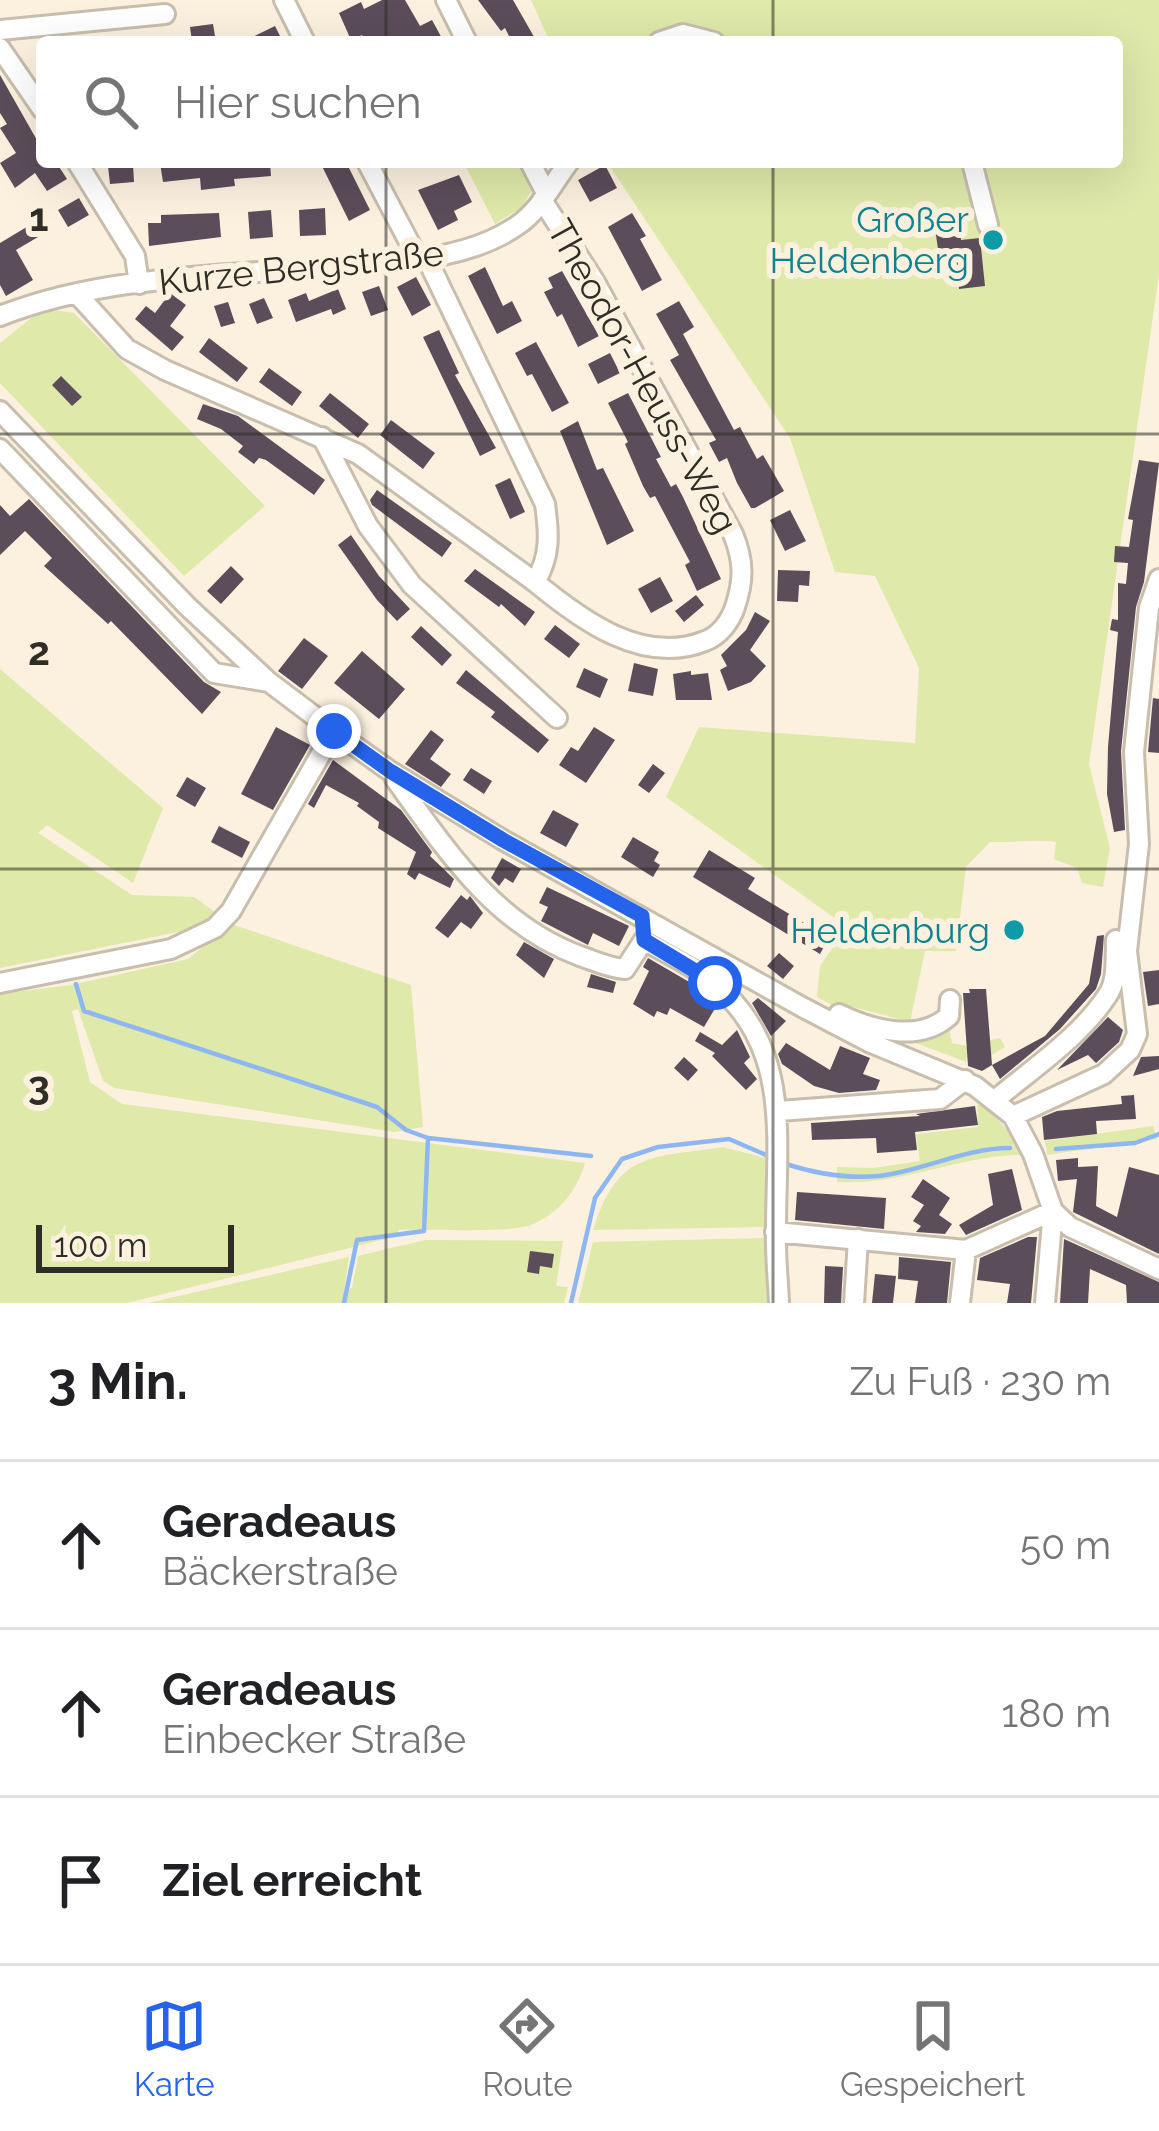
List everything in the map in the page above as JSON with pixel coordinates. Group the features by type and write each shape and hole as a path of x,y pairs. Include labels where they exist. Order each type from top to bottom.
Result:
{"street":[{"path":"284,0 302,36"},
{"path":"446,0 464,36"},
{"path":"0,30 165,14"},
{"path":"0,47 36,101"},
{"path":"81,168 135,256 139,284"},
{"path":"370,168 422,259 545,504 548,549 535,582"},
{"name":"Theodor-Heuss-Weg","path":"78,295 128,349 165,370 358,454 621,640 655,650 684,650 714,638 732,617 742,587 742,558 734,534 544,197 532,168"},
{"name":"Kurze Bergstraße","path":"0,316 34,302 139,284 422,259 478,245 516,227 565,168"},
{"path":"974,168 988,225"},
{"path":"0,411 187,606 269,682 390,771 503,840 802,1007 871,1043 964,1080 995,1100 1013,1116 1033,1154 1053,1211 1045,1303"},
{"path":"322,437 368,526 412,585 557,718"},
{"path":"0,449 214,673 269,682"},
{"path":"1013,1116 1104,1074 1130,1050 1137,1034 1126,951 1139,844 1134,752 1149,608 1159,579"},
{"path":"0,983 171,949 215,928 231,911 334,731"},
{"path":"390,771 468,880 555,946 625,969 644,940 642,916"},
{"path":"995,1100 1110,994 1126,856 1131,845 1139,844"},
{"path":"644,940 715,983 745,1016 768,1056 779,1112 779,1303"},
{"path":"802,1007 815,1003 876,1028 921,1030 938,1026 949,1016 950,1000"},
{"path":"779,1112 940,1099 964,1080"},
{"path":"776,1232 967,1250 1053,1211"},
{"path":"1053,1211 1070,1227 1159,1269"},
{"path":"854,1303 858,1239"},
{"path":"960,1303 967,1250"}],"green space":[{"path":"531,0 1159,0 1159,274 1089,764 1110,848 1103,887 1082,883 1077,868 1054,859 1056,842 990,842 966,867 956,951 925,951 910,1022 853,1007 847,1013 817,997 820,966 847,927 666,797 699,727 915,743 919,668 875,576 835,572 790,438 611,168 1123,168 1123,36 547,36"},
{"path":"467,168 525,168 533,188 522,207 495,224"},
{"path":"54,310 74,313 265,506 184,576 0,383 0,343 35,315"},
{"path":"0,669 163,808 133,883 47,825 38,833 132,895 194,897 218,914 193,929 0,968"},
{"path":"231,924 411,985 423,1127 394,1132 114,1088 103,1081 78,1009 72,1011 90,1082 122,1104 585,1163 572,1192 558,1208 531,1225 398,1230 398,1236 127,1303 0,1303 0,994 71,985 188,959"},
{"path":"948,1022 952,1043 967,1046 1000,1038 1005,1047 992,1055 967,1055 966,1062 905,1039"},
{"path":"983,1104 1009,1132 1020,1155 884,1180 837,1182 837,1167 920,1161 916,1134 978,1127 977,1105"},
{"path":"1153,1126 1157,1139 1047,1155 1045,1141"},
{"path":"723,1147 770,1159 767,1227 593,1230 614,1185 640,1163"},
{"path":"766,1238 768,1303 578,1303 593,1242"},
{"path":"425,1240 563,1241 556,1286 568,1287 564,1303 148,1303 349,1257 344,1291 352,1288 358,1256"}],"building":[{"path":"382,0 405,0 420,26 432,20 441,36 349,36 339,13 361,2 364,9"},
{"path":"478,0 513,0 534,36 509,36 505,28 501,31"},
{"path":"213,24 215,36 191,36 190,27"},
{"path":"275,26 280,36 254,36"},
{"path":"0,75 36,138 36,168 60,168 67,179 47,191 35,173 15,188 0,163 16,153 0,128 7,124 0,113"},
{"path":"108,168 133,168 134,182 110,184"},
{"path":"161,168 270,168 271,176 234,179 235,186 201,190 200,178 163,182"},
{"path":"323,168 349,168 370,210 349,221"},
{"path":"607,168 617,188 590,202 578,180"},
{"path":"459,175 472,202 454,211 458,220 438,230 418,190"},
{"path":"79,198 89,215 68,227 58,210"},
{"path":"325,208 326,235 300,236 299,210"},
{"path":"271,210 273,237 250,239 248,212"},
{"path":"958,211 961,240 980,238 985,286 959,289 957,268 941,270 933,214"},
{"path":"219,213 221,237 149,246 148,223 161,223 161,215"},
{"path":"632,213 662,280 642,291 608,227"},
{"path":"30,225 38,237 16,250 33,280 6,296 0,285 0,243"},
{"path":"485,267 503,306 512,301 522,321 497,334 468,276"},
{"path":"562,271 599,336 578,347 562,314 557,317 544,292 553,288 548,278"},
{"path":"416,277 431,305 412,316 397,287"},
{"path":"379,286 388,310 371,316 362,292"},
{"path":"338,289 346,309 333,315 331,309 296,322 288,300 306,293 309,301"},
{"path":"170,293 186,305 170,326 184,337 172,351 135,319 146,306 155,313"},
{"path":"264,298 273,318 257,324 249,304"},
{"path":"679,301 694,327 683,334 734,430 740,427 757,459 763,455 784,491 755,508 727,458 719,462 709,443 716,440 670,360 679,355 656,314"},
{"path":"228,302 235,323 221,327 214,306"},
{"path":"439,330 459,373 455,375 496,448 480,456 423,337"},
{"path":"209,338 248,368 237,382 199,352"},
{"path":"536,342 569,403 552,412 515,353"},
{"path":"610,353 620,373 598,384 588,364"},
{"path":"269,368 302,392 292,406 259,382"},
{"path":"61,376 82,397 72,406 52,385"},
{"path":"330,393 369,424 358,438 319,406"},
{"path":"628,393 661,457 656,459 671,487 676,484 721,579 697,591 685,565 690,562 655,496 650,498 643,486 608,403"},
{"path":"203,404 238,416 325,480 314,495 266,460 259,458 254,464 238,452 243,446 197,419"},
{"path":"391,420 435,453 423,469 380,435"},
{"path":"578,421 597,470 603,468 634,531 607,545 560,431"},
{"path":"1139,460 1159,463 1144,582 1136,607 1121,751 1125,830 1114,832 1107,794 1118,632 1110,630 1112,619 1118,620 1118,583 1126,584 1128,563 1114,562 1115,546 1129,547 1133,520 1128,519"},
{"path":"510,478 525,512 510,519 495,485"},
{"path":"377,490 452,543 442,557 372,505"},
{"path":"29,499 204,682 221,692 202,714 111,621 108,624 44,566 52,558 25,531 0,555 0,505 10,516"},
{"path":"790,510 806,541 785,551 770,520"},
{"path":"351,535 379,576 410,609 397,621 338,545"},
{"path":"231,566 244,579 221,604 207,591"},
{"path":"475,569 535,612 525,626 464,581"},
{"path":"778,570 810,571 809,586 799,585 798,602 777,601"},
{"path":"660,577 673,601 651,613 638,589"},
{"path":"696,595 704,605 684,622 675,611"},
{"path":"755,612 770,621 750,650 766,666 751,682 728,691 720,670 727,666 721,655 746,630"},
{"path":"555,625 580,644 569,658 544,639"},
{"path":"421,626 452,655 442,666 411,637"},
{"path":"304,638 328,656 302,689 278,671"},
{"path":"362,651 405,689 379,719 334,683"},
{"path":"634,663 658,669 653,696 628,691"},
{"path":"584,668 608,679 600,698 576,687"},
{"path":"466,670 549,740 538,753 456,683"},
{"path":"691,671 691,675 708,673 712,700 676,700 673,674"},
{"path":"1153,698 1159,699 1159,753 1148,752"},
{"path":"276,727 310,745 273,810 241,794"},
{"path":"594,727 615,740 586,783 559,765 571,747 578,751"},
{"path":"431,730 444,740 430,759 451,774 441,787 405,764"},
{"path":"333,760 401,810 432,852 430,856 454,879 450,888 419,873 415,880 407,874 416,852 378,828 379,822 359,803 326,785 314,808 308,804"},
{"path":"653,764 665,773 649,793 638,785"},
{"path":"471,768 492,781 484,794 463,780"},
{"path":"187,777 206,788 195,807 176,796"},
{"path":"553,810 579,824 566,847 540,833"},
{"path":"219,826 250,842 242,858 211,842"},
{"path":"633,837 659,852 654,861 660,865 653,877 621,857"},
{"path":"709,850 755,878 748,889 829,938 820,954 693,877"},
{"path":"502,858 521,869 513,883 505,878 499,886 491,878"},
{"path":"547,887 629,926 619,946 593,933 588,945 541,921 548,907 539,903"},
{"path":"461,895 467,900 470,896 483,913 471,929 461,922 448,938 435,928"},
{"path":"1104,935 1096,989 1060,1029 1000,1079 992,1065 1045,1036 1089,984 1097,936"},
{"path":"524,942 554,959 544,978 516,955"},
{"path":"779,953 794,966 783,979 767,966"},
{"path":"648,958 717,1005 704,1027 670,1008 667,1015 657,1011 654,1017 633,1004 649,971 643,967"},
{"path":"1159,970 1159,1004 1148,1006 1143,972"},
{"path":"591,974 616,982 613,993 587,987"},
{"path":"969,989 986,989 992,1065 982,1071 968,1066 963,993 970,993"},
{"path":"758,998 786,1021 771,1036 752,1003"},
{"path":"1108,1017 1123,1030 1119,1042 1096,1063 1088,1055 1057,1070"},
{"path":"737,1030 750,1057 744,1063 757,1079 746,1090 712,1056 715,1053 695,1041 700,1032 722,1045"},
{"path":"786,1043 830,1070 840,1046 870,1058 863,1074 880,1080 876,1090 839,1093 814,1086 782,1064 778,1054"},
{"path":"1159,1056 1159,1069 1133,1076 1141,1057"},
{"path":"684,1057 698,1070 688,1081 674,1068"},
{"path":"1134,1095 1136,1119 1096,1121 1097,1134 1044,1140 1042,1117 1122,1104 1121,1096"},
{"path":"975,1106 978,1125 915,1132 917,1150 877,1153 876,1138 812,1140 811,1123 920,1116 916,1114"},
{"path":"1078,1158 1078,1167 1098,1166 1096,1206 1117,1217 1129,1167 1159,1175 1159,1254 1073,1212 1077,1179 1058,1181 1056,1160"},
{"path":"1012,1169 1022,1210 966,1235 959,1225 993,1205 988,1174"},
{"path":"923,1179 950,1198 939,1215 952,1224 945,1234 916,1232 921,1226 913,1221 924,1205 911,1197"},
{"path":"797,1192 886,1198 884,1229 795,1220"},
{"path":"1037,1237 1031,1303 1007,1303 1010,1284 977,1280 980,1258"},
{"path":"1064,1239 1159,1282 1159,1303 1127,1303 1126,1285 1090,1269 1088,1303 1060,1303"},
{"path":"530,1251 554,1254 552,1268 540,1266 539,1274 527,1272"},
{"path":"899,1257 951,1262 947,1303 915,1303 918,1281 898,1279"},
{"path":"825,1266 843,1267 841,1303 824,1303"},
{"path":"875,1274 896,1276 893,1303 872,1303"}],"waterway":[{"path":"76,984 84,1011 377,1107 406,1130 428,1138"},
{"path":"1056,1149 1135,1143 1159,1134"},
{"path":"344,1303 357,1240 424,1231 428,1138 591,1156"},
{"path":"571,1303 595,1198 622,1159 658,1147 729,1139 773,1158"},
{"path":"783,1163 830,1174 879,1176 1010,1148"}],"place":[{"name":"Großer Heldenberg","path":"993,240"},
{"name":"Heldenburg","path":"1014,930"}],"route":[{"path":"334,731 503,840 642,916 644,940 715,983"}]}
